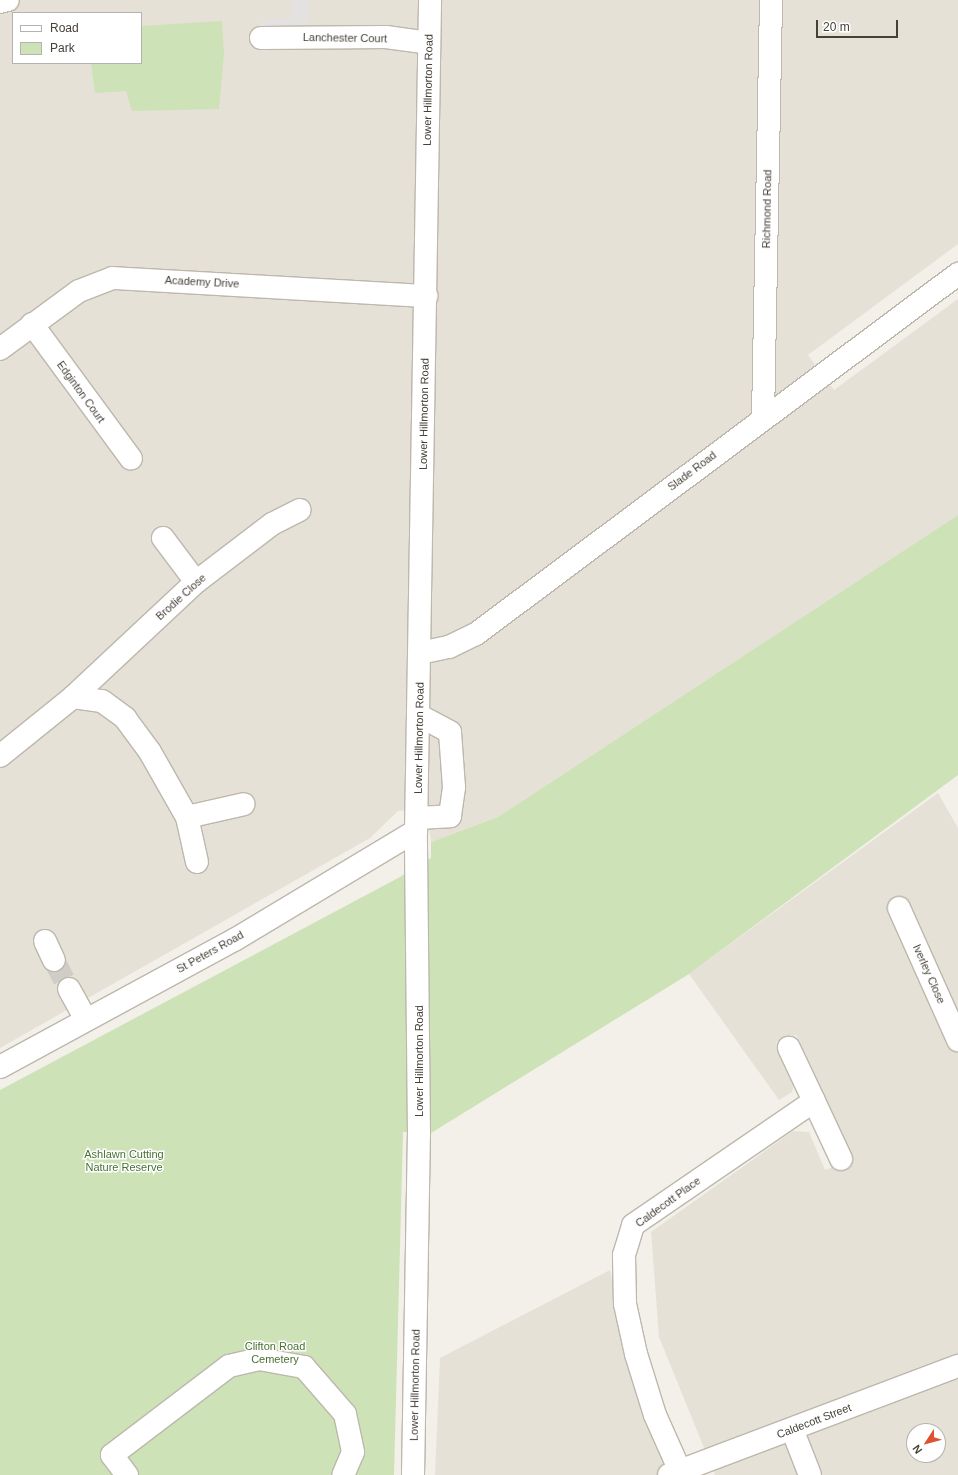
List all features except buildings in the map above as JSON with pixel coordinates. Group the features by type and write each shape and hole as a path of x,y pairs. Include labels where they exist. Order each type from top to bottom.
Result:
{"street":[{"path":"0,2 8,0"},
{"name":"Lower Hillmorton Road","path":"413,1475 419,1134 417,833 430,0"},
{"name":"Richmond Road","path":"763,418 771,0"},
{"name":"Lanchester Court","path":"261,38 386,37 429,43"},
{"name":"Slade Road","path":"420,653 448,647 476,634 763,418 958,274"},
{"name":"Academy Drive","path":"0,350 32,324 79,290 113,278 426,296"},
{"name":"Edginton Court","path":"32,324 131,459"},
{"name":"Brodie Close","path":"0,756 73,697 196,582 272,524 300,510"},
{"path":"163,538 196,582"},
{"path":"73,697 102,702 125,718 150,752 187,817 197,862"},
{"path":"417,833 450,816 454,786 450,732 420,716"},
{"path":"187,817 244,804"},
{"name":"St Peters Road","path":"0,1067 338,880 417,833"},
{"name":"Iverley Close","path":"899,908 958,1040"},
{"path":"69,989 86,1020"},
{"path":"789,1048 841,1159"},
{"name":"Caldecott Place","path":"674,1473 654,1415 625,1304 624,1255 633,1225 814,1101"},
{"path":"127,1475 112,1455 229,1366 259,1359 304,1367 345,1414 352,1452 342,1475"},
{"name":"Caldecott Street","path":"674,1473 958,1366"},
{"path":"792,1429 810,1475"}],"shaded area":[{"path":"0,0 958,0 958,244 808,355 834,390 958,299 958,515 498,817 431,842 427,808 398,811 370,838 0,1048"},
{"path":"291,0 308,0 310,48 262,51 261,20 292,18"},
{"path":"938,793 958,828 958,1475 715,1475 659,1337 651,1232 793,1131 809,1132 825,1170 854,1159 796,1035 776,1042 795,1081 792,1092 779,1100 689,974"},
{"path":"610,1270 629,1373 675,1475 435,1475 440,1358"}],"green space":[{"path":"222,21 224,53 219,109 132,111 126,91 95,93 91,64 142,64 142,26"},
{"name":"Ashlawn Cutting Nature Reserve","path":"958,515 958,775 689,974 431,1133 403,1132 394,1475 0,1475 0,1090 400,877 431,858 431,842 498,817"}],"tunnel":[{"path":"54,960 69,989"}],"park label":[{"name":"Clifton Road Cemetery","path":"275,1353"}]}
